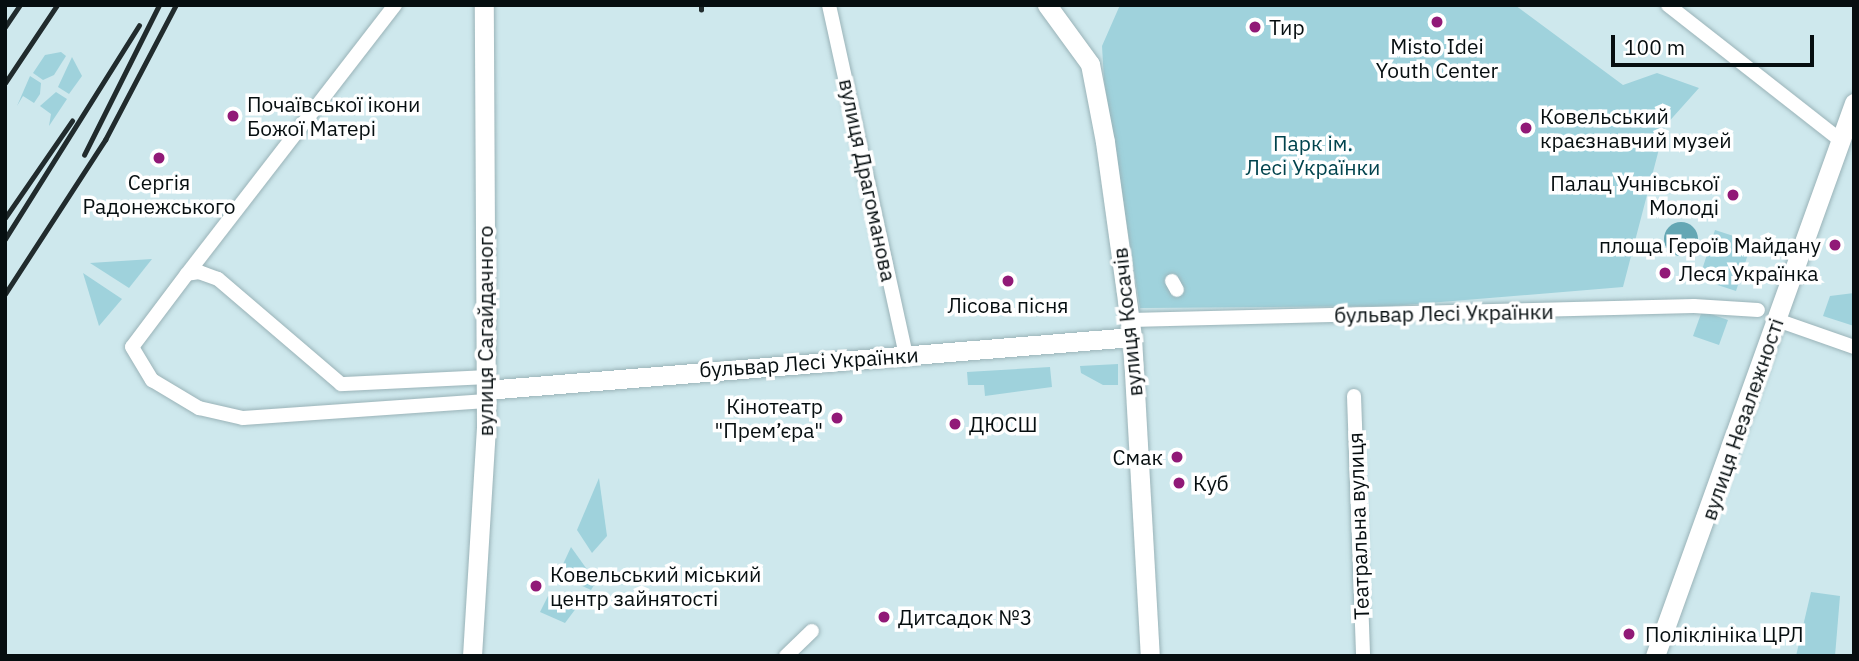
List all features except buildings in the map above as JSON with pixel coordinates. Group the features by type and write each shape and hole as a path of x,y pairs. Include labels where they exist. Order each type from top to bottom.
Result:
{"street":[{"path":"187,274 395,5"},
{"name":"вулиця Сагайдачного","path":"471,656 486,389 484,5"},
{"name":"вулиця Драгоманова","path":"829,5 906,355"},
{"name":"вулиця Косачів","path":"1047,5 1083,51 1095,83 1131,329 1150,656"},
{"path":"1668,5 1840,140"},
{"name":"вулиця Незалежності","path":"1656,656 1854,103"},
{"name":"бульвар Лесі Українки","path":"486,389 341,384 218,279 187,274 132,347 152,380 199,408 243,418 486,389 906,355 1131,329 1694,306 1758,310"},
{"path":"1777,320 1854,347"},
{"name":"Театральна вулиця","path":"1354,396 1363,656"},
{"path":"786,656 812,631"}],"green space":[{"name":"Парк ім. Лесі Українки","path":"1120,5 1515,5 1623,85 1657,73 1699,88 1665,126 1623,287 1392,306 1140,308 1104,80 1102,46"},
{"path":"61,52 66,56 54,75 43,80 33,73 45,55"},
{"path":"72,57 82,76 69,94 58,87"},
{"path":"30,76 41,83 40,94 34,103 23,96 17,106"},
{"path":"56,92 67,99 49,126 51,114 40,106"},
{"path":"1715,230 1752,242 1736,291 1699,279"},
{"path":"152,259 129,288 90,263"},
{"path":"83,273 122,299 99,326"},
{"path":"1854,293 1854,326 1823,316 1830,296"},
{"path":"1702,311 1728,320 1719,345 1693,336"},
{"path":"1118,364 1118,385 1103,385 1081,373 1080,366"},
{"path":"1050,367 1052,387 985,396 984,385 968,385 967,372"},
{"path":"599,478 607,536 592,553 577,530"},
{"path":"571,547 596,582 591,590 558,575"},
{"path":"1811,592 1840,596 1835,656 1796,656"},
{"path":"548,596 577,607 565,623 540,612"}],"shaded area":[{"path":"1681,222 1693,227 1698,239 1693,251 1681,256 1669,251 1664,239 1669,227"}],"railway":[{"path":"5,27 20,5"},
{"path":"5,83 57,5"},
{"path":"84,155 159,5"},
{"path":"5,294 105,140 176,5"},
{"path":"701,5 701,10"},
{"path":"5,239 139,25"},
{"path":"5,218 72,121"}],"place":[{"name":"Misto Idei Youth Center","path":"1437,22"},
{"name":"Тир","path":"1255,27"},
{"name":"Почаївської ікони Божої Матері","path":"233,116"},
{"name":"Ковельський краєзнавчий музей","path":"1526,128"},
{"name":"Сергія Радонежського","path":"159,158"},
{"name":"Палац Учнівської Молоді","path":"1733,195"},
{"name":"площа Героїв Майдану","path":"1835,245"},
{"name":"Леся Українка","path":"1665,273"},
{"name":"Лісова пісня","path":"1008,281"},
{"name":"Кінотеатр \"Прем’єра\"","path":"837,418"},
{"name":"ДЮСШ","path":"955,424"},
{"name":"Смак","path":"1177,457"},
{"name":"Куб","path":"1179,483"},
{"name":"Ковельський міський центр зайнятості","path":"536,586"},
{"name":"Дитсадок №3","path":"884,617"},
{"name":"Поліклініка ЦРЛ","path":"1629,634"}]}
